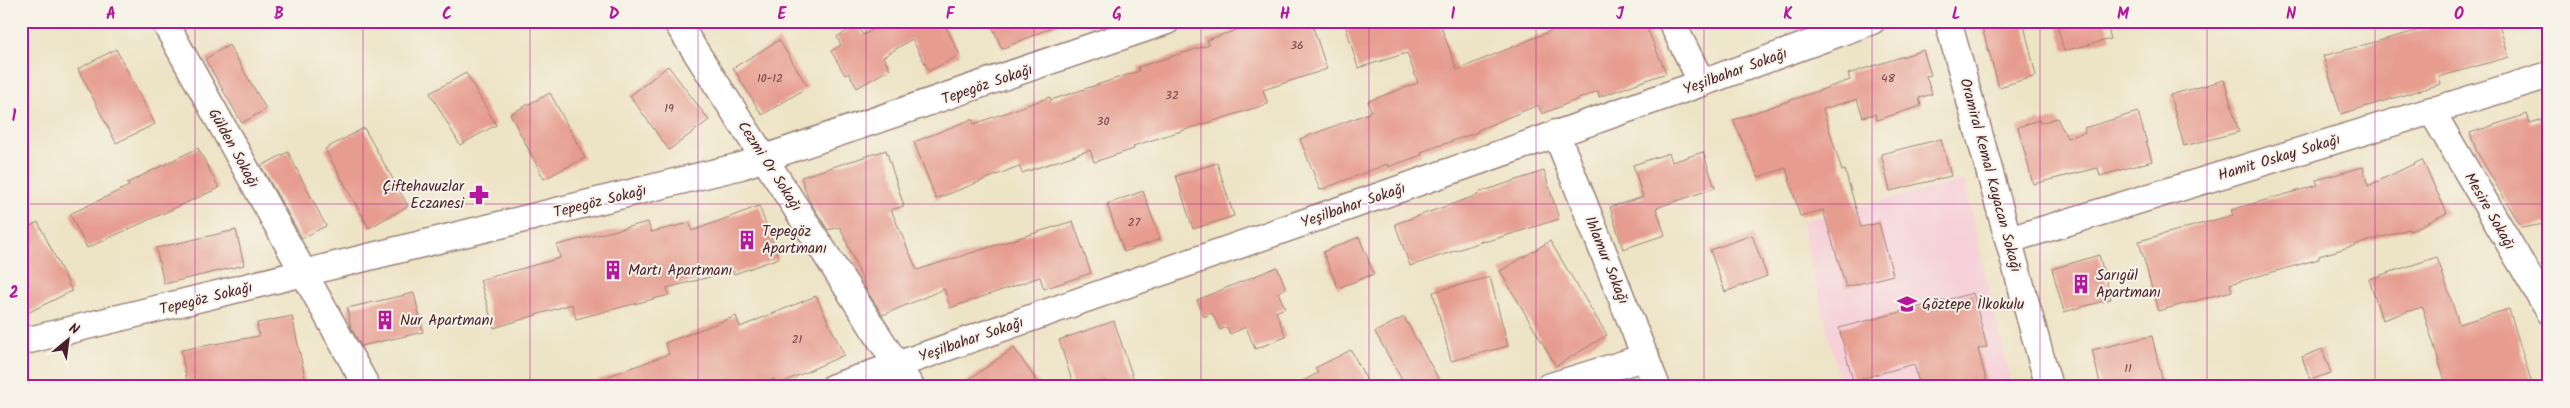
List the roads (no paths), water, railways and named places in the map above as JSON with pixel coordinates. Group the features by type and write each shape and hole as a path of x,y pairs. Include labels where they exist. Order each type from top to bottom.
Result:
{"street":[{"name":"Gülden Sokağı","path":"164,21 367,387"},
{"name":"Cezmi Or Sokağı","path":"676,21 911,387"},
{"name":"Tepegöz Sokağı","path":"21,342 303,274 765,158 1126,28 1167,21"},
{"path":"1671,21 1702,83"},
{"name":"Yeşilbahar Sokağı","path":"834,387 1702,83 1872,21"},
{"name":"Oramiral Kemal Kayacan Sokağı","path":"1948,21 2010,240 2049,387"},
{"name":"Hamit Oskay Sokağı","path":"2010,240 2549,74"},
{"name":"Mesire Sokağı","path":"2431,110 2549,311"},
{"name":"Ihlamur Sokağı","path":"1556,133 1657,387"},
{"path":"1548,387 1646,357"}],"place":[{"name":"Çiftehavuzlar Eczanesi","path":"479,195"},
{"name":"Tepegöz Apartmanı","path":"747,240"},
{"name":"Martı Apartmanı","path":"613,270"},
{"name":"Sarıgül Apartmanı","path":"2081,284"},
{"name":"Göztepe İlkokulu","path":"1907,304"},
{"name":"Nur Apartmanı","path":"385,320"}]}
